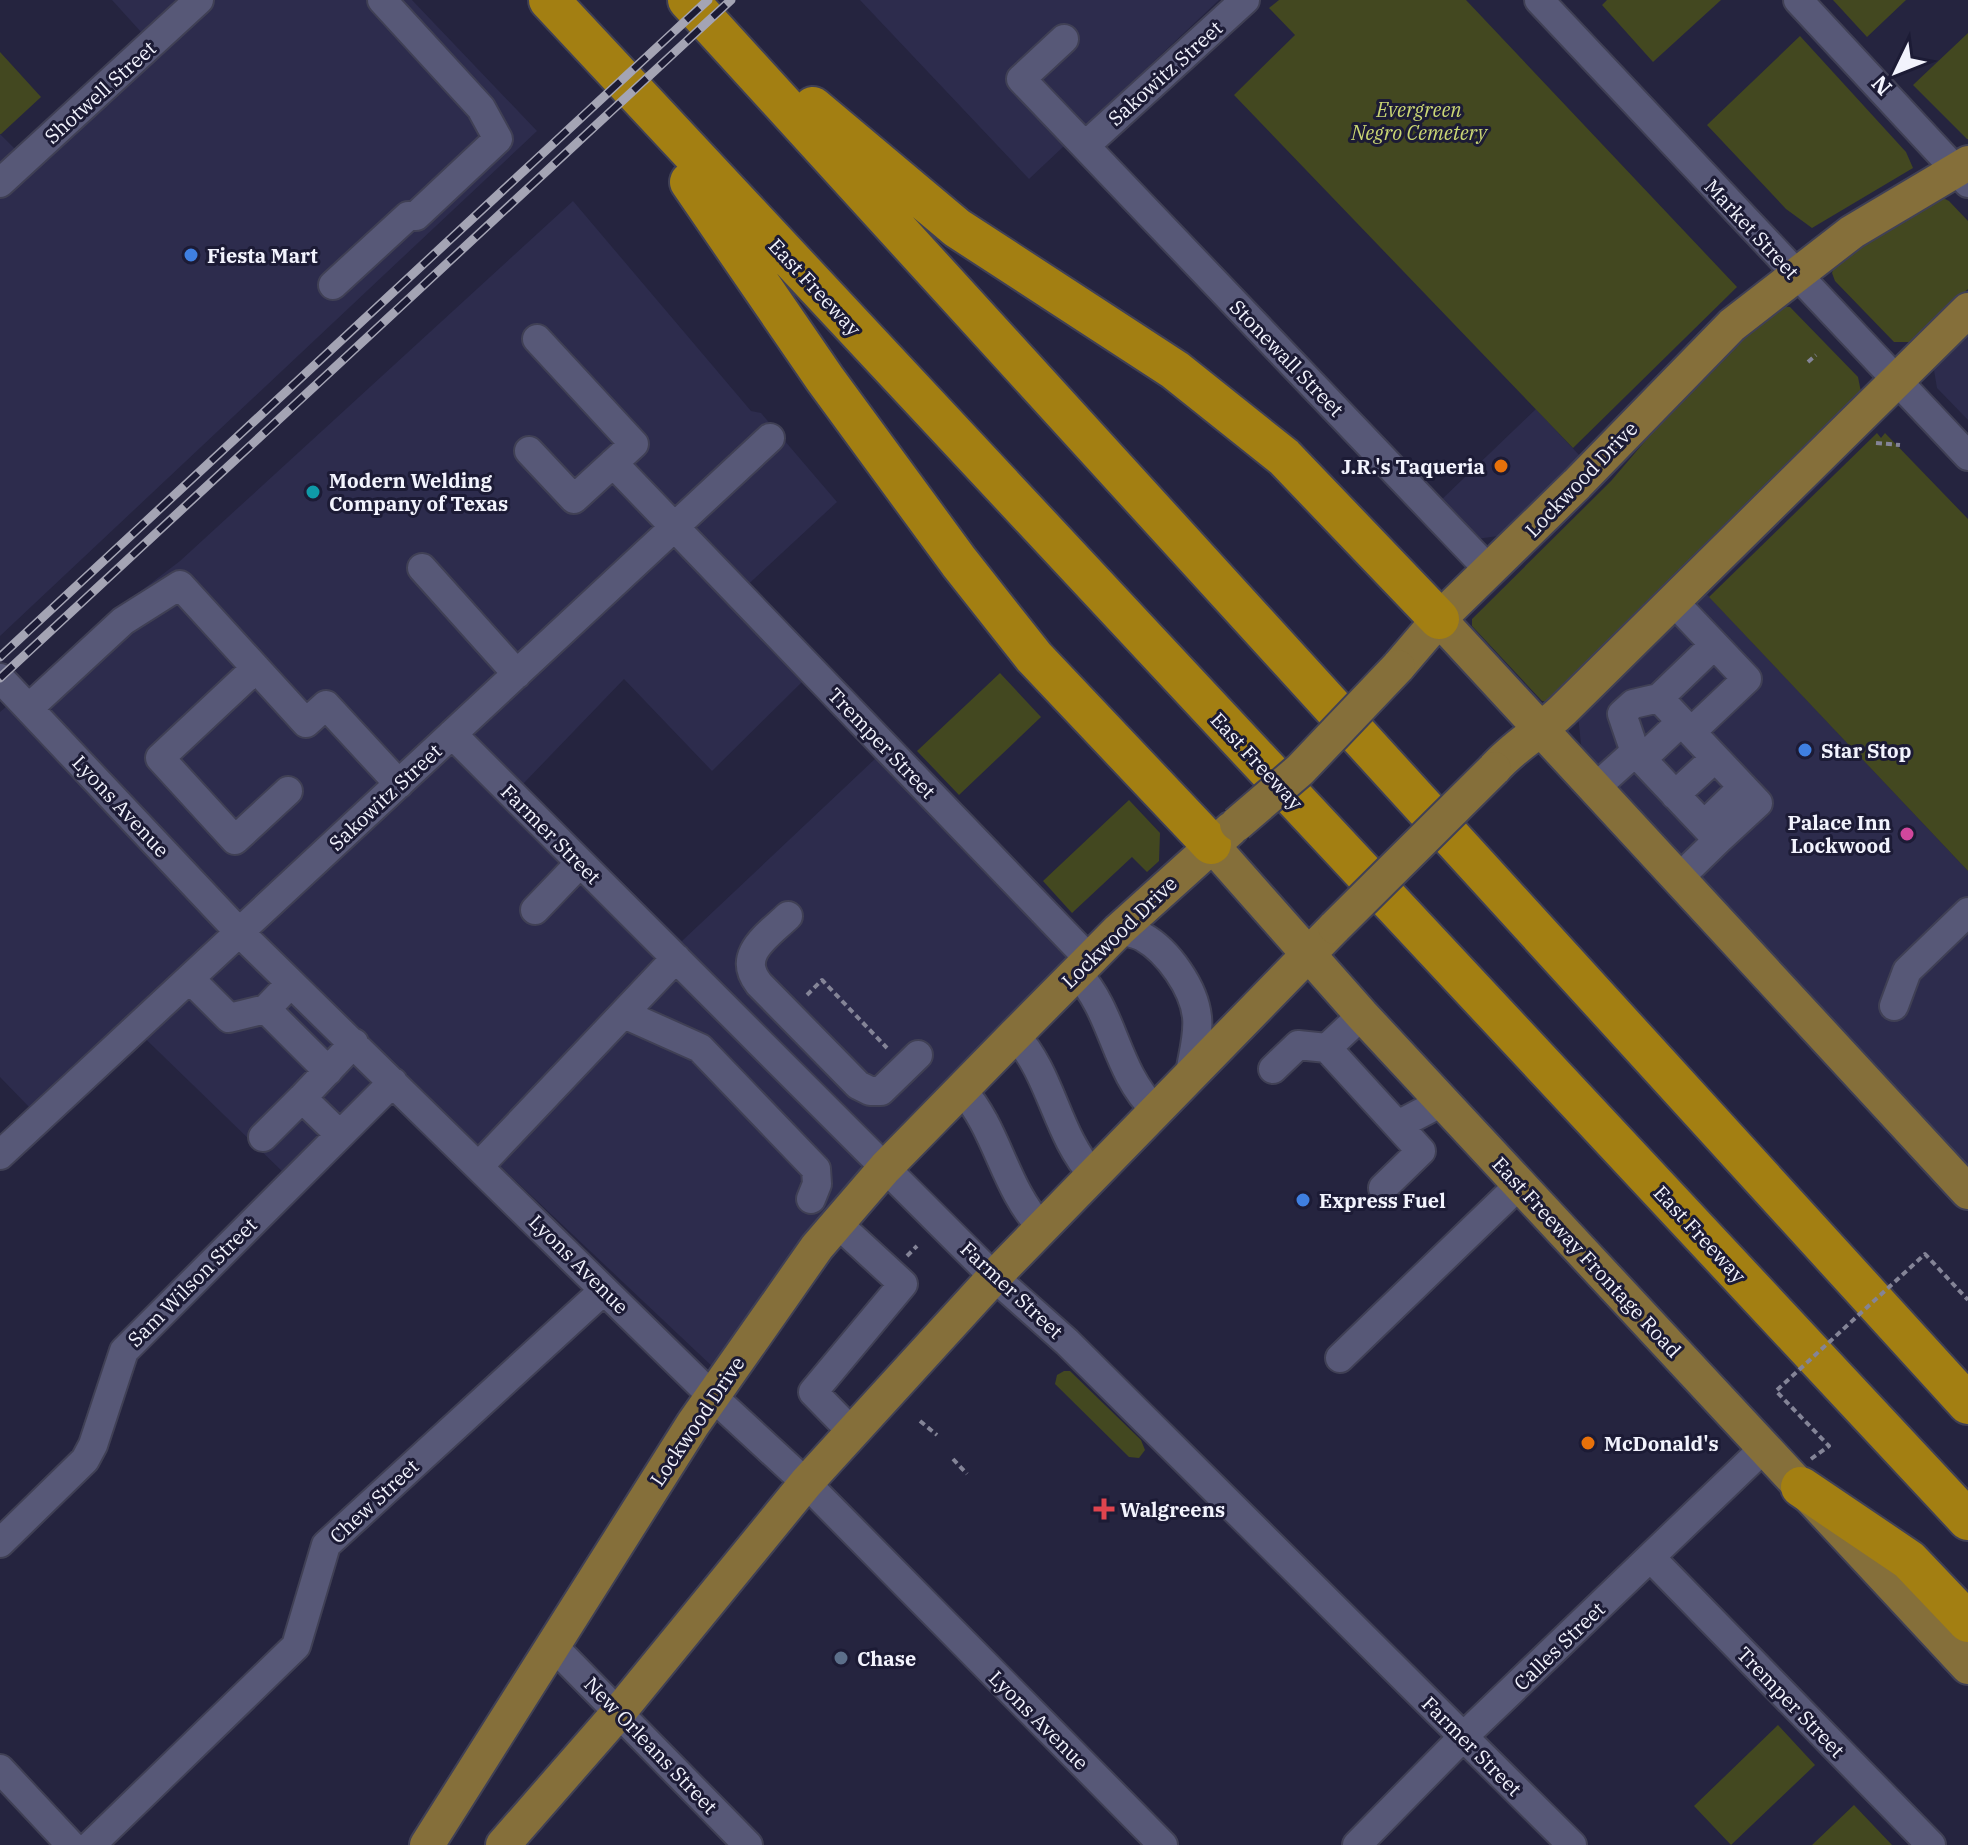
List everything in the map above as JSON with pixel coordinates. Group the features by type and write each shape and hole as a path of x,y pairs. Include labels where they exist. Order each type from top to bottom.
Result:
{"highway":[{"name":"East Freeway","path":"549,0 1968,1520"},
{"path":"691,3 957,228 1175,370 1284,457 1439,619"},
{"path":"691,3 1968,1404"},
{"path":"620,78 816,366 959,562 1034,657 1224,834"},
{"path":"1806,1473 1909,1560 1968,1622"}],"main road":[{"name":"Lockwood Drive","path":"427,1845 712,1396 837,1223 885,1168 1119,930 1300,770 1439,619 1732,325 1852,232 1964,172"},
{"path":"503,1845 619,1712 806,1483 994,1277 1190,1073 1515,746 1542,730 1968,310"},
{"path":"1439,619 1968,1192"},
{"name":"East Freeway Frontage Road","path":"1224,834 1309,952 1362,1015 1764,1448 1806,1473 1968,1667"}],"street":[{"name":"Shotwell Street","path":"0,183 199,0"},
{"path":"333,285 408,216 416,216 498,139 481,108 382,0"},
{"name":"Sakowitz Street","path":"1085,146 1245,0"},
{"name":"Market Street","path":"1539,0 1968,456"},
{"path":"1798,0 1964,172"},
{"name":"Stonewall Street","path":"1064,39 1021,79 1490,571"},
{"path":"529,451 574,499 634,444 537,339"},
{"name":"Sakowitz Street","path":"0,1155 770,438"},
{"name":"Tremper Street","path":"613,463 1083,966 1134,1089 1155,1110"},
{"path":"422,568 517,674"},
{"path":"29,708 123,621 180,585 306,723 326,705 399,784"},
{"path":"1594,789 1638,755 1686,727 1747,679 1674,602"},
{"path":"1711,832 1638,755 1622,714 1646,701 1714,645"},
{"path":"256,668 160,758 235,840 288,791"},
{"path":"1603,671 1686,727 1743,787 1678,879"},
{"name":"Lyons Avenue","path":"0,678 240,933 712,1396 806,1483 1163,1845"},
{"name":"Farmer Street","path":"452,734 994,1277 1067,1342 1572,1845"},
{"path":"1675,795 1715,758"},
{"path":"535,910 580,863"},
{"path":"1894,1006 1907,971 1968,912"},
{"path":"788,916 752,953 749,967 759,984 858,1085 870,1091 881,1091 905,1055"},
{"path":"1119,930 1142,937 1161,953 1179,974 1192,997 1197,1019 1190,1073"},
{"path":"479,1166 676,958"},
{"path":"190,979 229,1018 266,1009 291,983"},
{"path":"266,1009 328,1071"},
{"path":"624,1014 700,1048 816,1169 817,1184 811,1199"},
{"path":"1327,1048 1362,1015"},
{"path":"1015,1035 1031,1052 1075,1155 1093,1175"},
{"path":"263,1137 354,1043"},
{"path":"1273,1069 1298,1045 1327,1048 1421,1151 1383,1188"},
{"name":"Sam Wilson Street","path":"0,1543 85,1460 93,1445 124,1351 393,1082"},
{"path":"962,1090 978,1107 1022,1207 1042,1228"},
{"path":"302,1098 340,1135"},
{"path":"1398,1125 1442,1102"},
{"path":"1340,1358 1520,1184"},
{"path":"837,1223 903,1284 813,1392 852,1432"},
{"name":"Chew Street","path":"91,1845 296,1646 326,1545 604,1290"},
{"name":"Calles Street","path":"1357,1845 1463,1737 1764,1448"},
{"name":"Tremper Street","path":"1651,1558 1931,1845"},
{"name":"New Orleans Street","path":"552,1645 748,1845"},
{"path":"0,1769 71,1845"}],"path":[{"path":"1808,362 1816,355"},
{"path":"1862,443 1900,445"},
{"path":"796,985 806,996 822,980 905,1055"},
{"path":"1806,1473 1829,1446 1776,1391 1925,1254 1968,1300"},
{"path":"920,1421 937,1435"},
{"path":"953,1459 967,1474"}],"shaded area":[{"path":"112,0 412,0 537,131 0,636 0,134 15,149 141,32"},
{"path":"860,0 1219,0 1029,179"},
{"path":"573,201 751,411 761,413 837,502 728,603 802,682 712,771 624,679 523,784 682,941 877,757 1073,963 715,1369 393,1065 285,1174 126,1020 30,1108 0,1077 0,712 116,610 180,561"},
{"path":"1968,329 1968,420 1937,388 1934,370 1937,361"},
{"path":"1536,409 1580,456 1498,536 1477,539 1438,503"},
{"path":"1702,589 1968,871 1968,1166 1588,758 1581,744 1578,716"}],"green space":[{"name":"Evergreen Negro Cemetery","path":"1279,0 1466,0 1737,287 1573,448 1234,95 1295,35 1269,8"},
{"path":"1607,0 1721,0 1653,62 1602,5"},
{"path":"1833,0 1906,0 1867,37"},
{"path":"1968,33 1968,139 1967,139 1913,85"},
{"path":"1800,36 1906,152 1913,168 1812,228 1786,209 1707,125"},
{"path":"0,52 41,97 1,134 0,134"},
{"path":"1941,197 1968,221 1968,289 1912,342 1894,342 1835,281 1832,273 1836,262"},
{"path":"1779,306 1790,307 1858,377 1861,392 1597,656 1547,702 1542,701 1472,626 1472,619 1611,481 1705,371"},
{"path":"1877,433 1881,438 1885,433 1968,519 1968,871 1709,597"},
{"path":"1000,673 1041,717 959,795 917,751"},
{"path":"1129,800 1160,833 1159,861 1147,872 1132,857 1072,913 1043,881"},
{"path":"1070,1371 1141,1440 1145,1450 1139,1458 1129,1457 1055,1384 1057,1375"},
{"path":"1778,1725 1815,1765 1731,1845 1694,1806"},
{"path":"1854,1805 1892,1845 1812,1845"}],"railway":[{"path":"0,657 708,0"},
{"path":"0,678 731,0"}],"place":[{"name":"Fiesta Mart","path":"191,255"},
{"name":"J.R.'s Taqueria","path":"1501,466"},
{"name":"Modern Welding Company of Texas","path":"313,492"},
{"name":"Star Stop","path":"1805,750"},
{"name":"Palace Inn Lockwood","path":"1907,834"},
{"name":"Express Fuel","path":"1303,1200"},
{"name":"McDonald's","path":"1588,1443"},
{"name":"Walgreens","path":"1104,1509"},
{"name":"Chase","path":"841,1658"}]}
